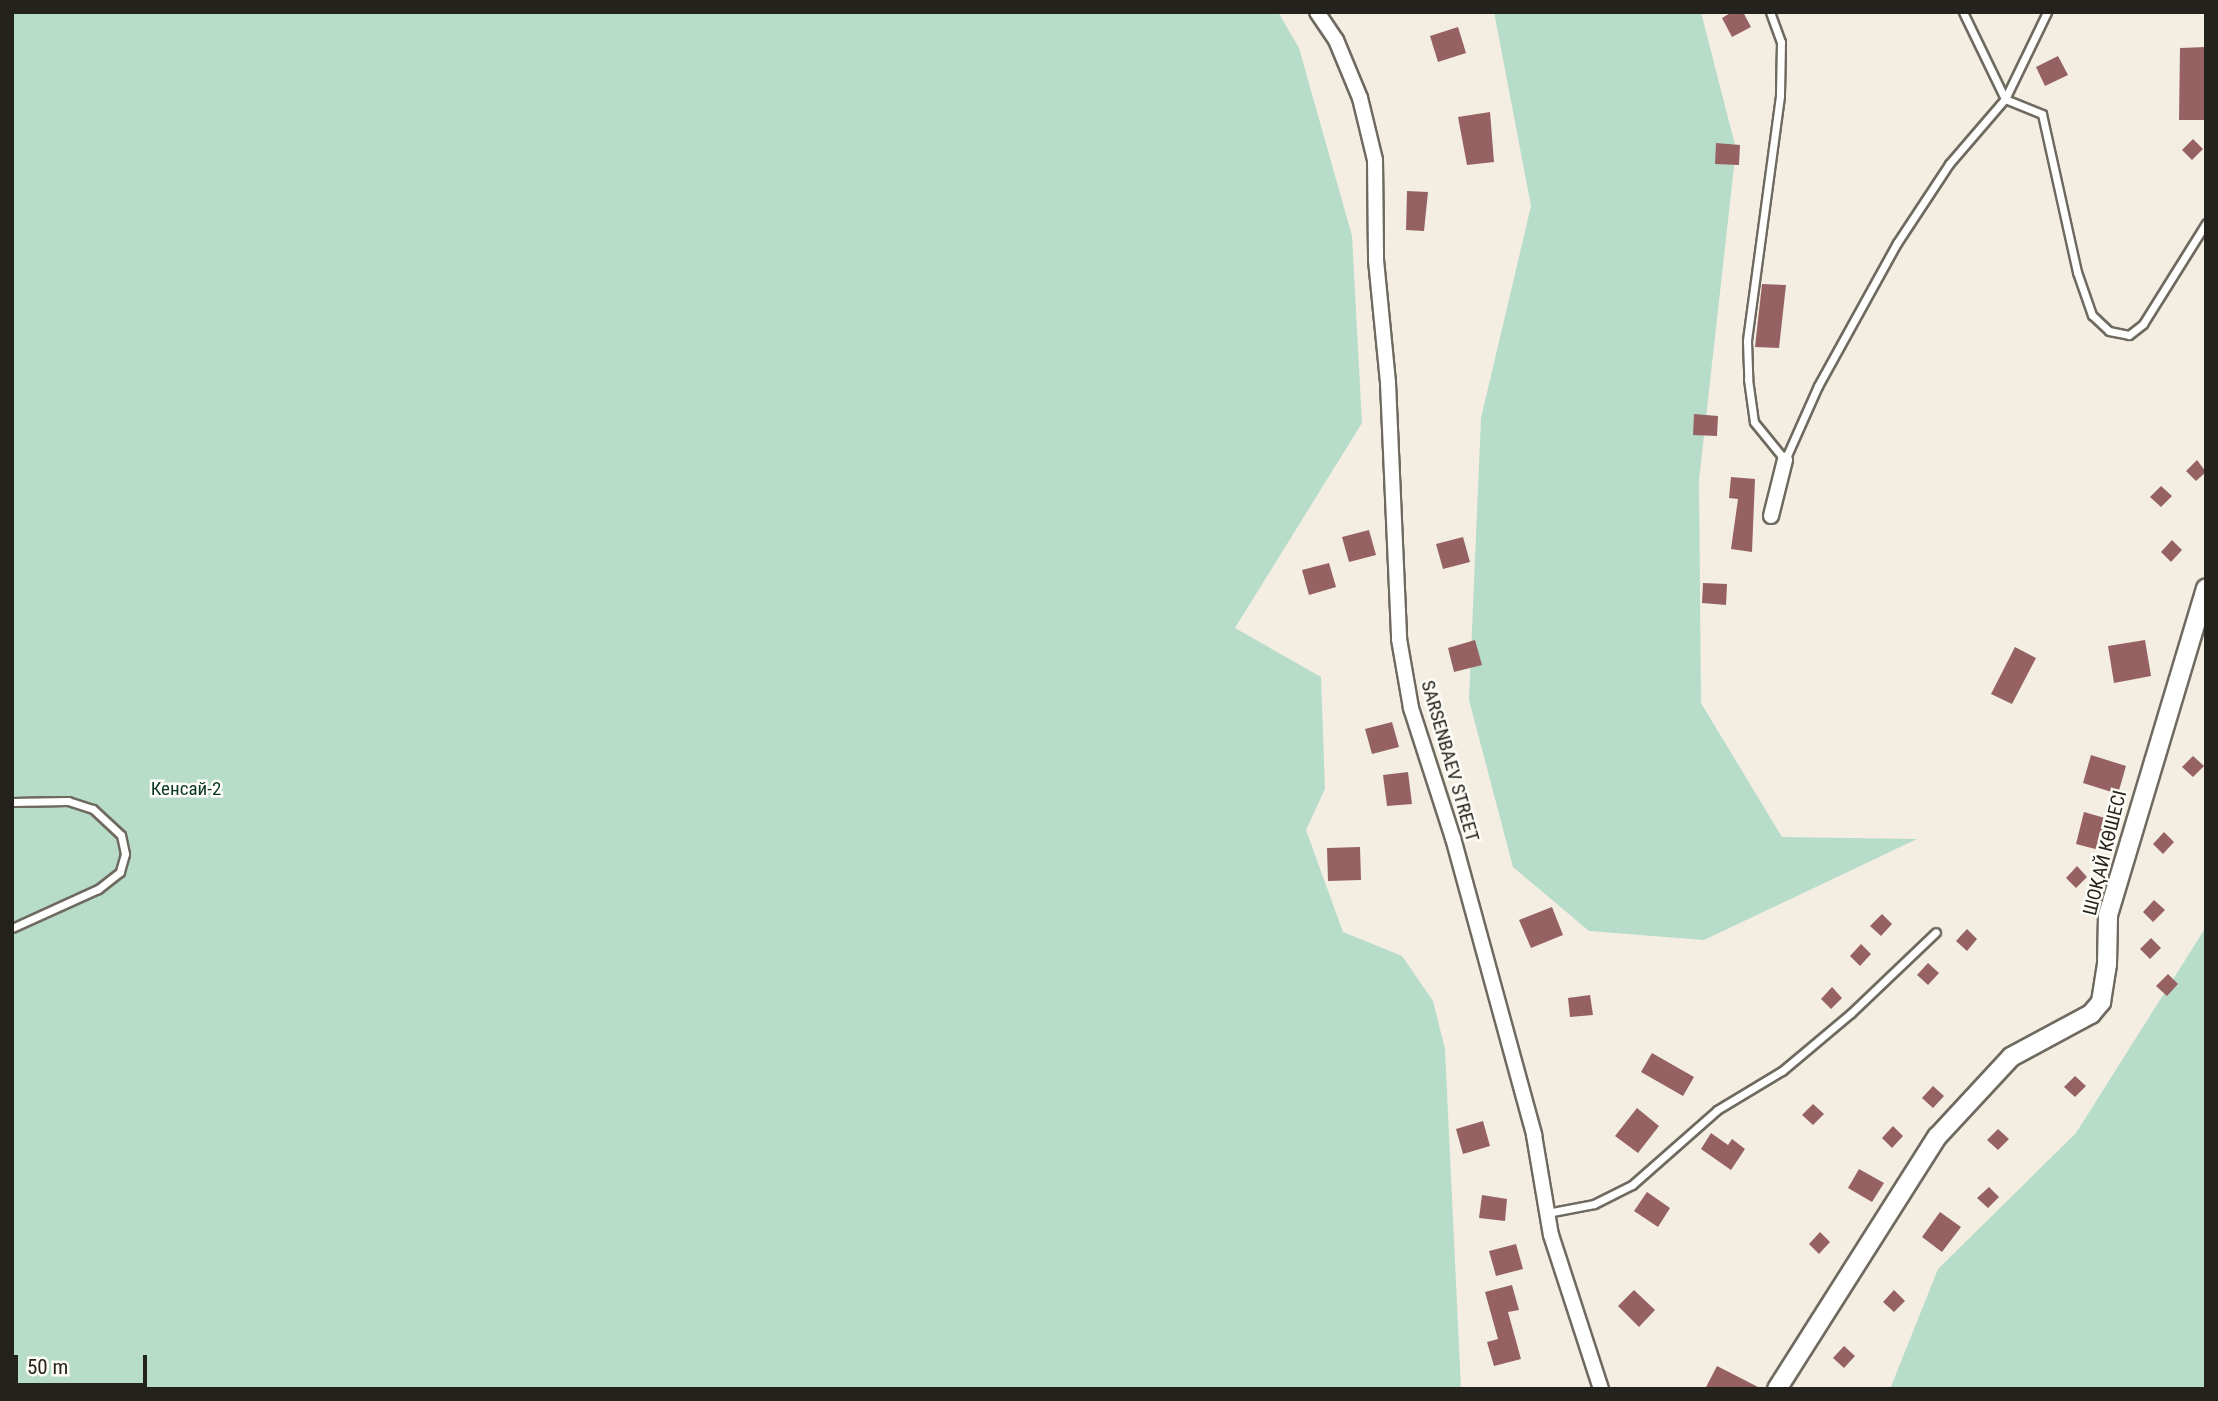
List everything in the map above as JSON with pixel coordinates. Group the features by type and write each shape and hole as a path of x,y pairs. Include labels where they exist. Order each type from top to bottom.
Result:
{"street":[{"name":"SARSENBAEV STREET","path":"1317,12 1336,40 1360,98 1375,160 1376,260 1388,383 1399,639 1411,708 1452,838 1534,1135 1548,1213 1601,1389"},
{"path":"1771,516 1785,460"},
{"name":"ШОҚАЙ КӨШЕСІ","path":"1777,1389 1937,1137 2011,1057 2091,1014 2101,1002 2107,964 2108,915 2200,621 2206,588"}],"lane":[{"path":"1770,12 1781,42 1780,96 1747,341 1748,379 1754,422 1785,460 1818,386 1898,243 1949,164 2005,99 2047,12"},
{"path":"1963,12 2005,99 2042,114 2077,272 2092,315 2109,331 2129,335 2143,324 2206,223"},
{"path":"12,802 68,801 93,808 121,835 125,853 120,872 98,889 12,929"},
{"path":"1548,1213 1594,1204 1632,1185 1717,1110 1782,1070 1841,1022 1936,932"}],"green space":[{"name":"Кенсай-2","path":"12,12 1278,12 1299,48 1352,236 1362,423 1235,628 1321,677 1325,789 1306,830 1343,932 1402,956 1433,1001 1445,1049 1461,1389 12,1389"},
{"path":"1494,12 1701,12 1736,149 1699,480 1701,703 1782,837 1917,839 1704,940 1589,931 1513,867 1469,700 1481,418 1531,206"},
{"path":"2206,927 2206,1389 1890,1389 1938,1269 2076,1133"}],"building":[{"path":"1732,12 1743,12 1751,27 1732,37 1722,18"},
{"path":"1458,27 1466,53 1438,62 1430,36"},
{"path":"2206,47 2206,120 2179,120 2180,48"},
{"path":"2058,56 2068,75 2045,86 2036,67"},
{"path":"1490,112 1494,162 1467,165 1458,117"},
{"path":"2193,139 2203,149 2192,160 2182,150"},
{"path":"1716,143 1740,145 1739,165 1715,164"},
{"path":"1407,191 1428,192 1424,231 1406,230"},
{"path":"1762,284 1786,285 1779,348 1755,347"},
{"path":"1694,414 1718,416 1717,436 1693,435"},
{"path":"2197,460 2206,472 2196,481 2186,471"},
{"path":"1731,477 1755,479 1752,552 1731,549 1738,499 1729,498"},
{"path":"2161,486 2172,496 2161,507 2150,497"},
{"path":"1369,530 1376,555 1349,562 1342,537"},
{"path":"1463,537 1470,562 1443,569 1436,544"},
{"path":"2172,540 2182,550 2171,562 2161,552"},
{"path":"1329,563 1336,587 1309,595 1302,570"},
{"path":"1703,583 1727,584 1726,605 1702,603"},
{"path":"1475,640 1482,665 1454,672 1448,648"},
{"path":"2145,640 2151,676 2114,683 2108,646"},
{"path":"2015,647 2036,658 2012,704 1991,694"},
{"path":"1392,722 1399,747 1372,754 1365,729"},
{"path":"2091,755 2126,766 2118,794 2083,783"},
{"path":"2193,756 2204,766 2193,777 2182,767"},
{"path":"1408,772 1412,804 1387,806 1383,775"},
{"path":"2084,812 2112,820 2103,851 2076,844"},
{"path":"2164,832 2174,842 2163,854 2153,844"},
{"path":"1360,847 1361,880 1328,881 1327,848"},
{"path":"2077,866 2087,877 2076,888 2066,878"},
{"path":"2154,900 2165,910 2153,922 2143,912"},
{"path":"1552,907 1563,935 1531,948 1519,920"},
{"path":"1882,914 1892,924 1881,936 1870,926"},
{"path":"1967,929 1977,939 1967,951 1956,941"},
{"path":"2151,938 2161,948 2150,959 2140,949"},
{"path":"1861,944 1871,954 1860,966 1850,956"},
{"path":"1928,963 1939,973 1928,985 1917,975"},
{"path":"2168,974 2178,984 2167,996 2156,986"},
{"path":"1832,987 1842,998 1831,1009 1821,999"},
{"path":"1590,995 1593,1015 1570,1017 1568,998"},
{"path":"1652,1053 1694,1077 1683,1096 1641,1072"},
{"path":"2075,1076 2086,1086 2075,1097 2064,1087"},
{"path":"1933,1086 1944,1096 1933,1108 1922,1098"},
{"path":"1813,1104 1824,1114 1813,1125 1802,1115"},
{"path":"1637,1108 1659,1126 1638,1153 1615,1136"},
{"path":"1483,1121 1490,1146 1463,1154 1456,1129"},
{"path":"1893,1126 1903,1136 1892,1148 1882,1138"},
{"path":"1998,1129 2009,1139 1998,1150 1987,1140"},
{"path":"1711,1133 1728,1145 1732,1139 1745,1149 1731,1170 1701,1149"},
{"path":"1859,1169 1884,1183 1872,1202 1848,1188"},
{"path":"1989,1187 1999,1197 1988,1208 1977,1198"},
{"path":"1647,1192 1670,1208 1658,1227 1634,1211"},
{"path":"1482,1195 1507,1199 1505,1221 1479,1218"},
{"path":"1940,1212 1961,1227 1942,1252 1922,1237"},
{"path":"1820,1232 1830,1242 1819,1254 1809,1244"},
{"path":"1516,1244 1523,1269 1496,1276 1489,1251"},
{"path":"1512,1285 1519,1310 1508,1312 1521,1359 1494,1366 1487,1342 1498,1339 1485,1292"},
{"path":"1634,1290 1655,1310 1639,1327 1618,1306"},
{"path":"1894,1290 1905,1301 1894,1312 1883,1302"},
{"path":"1844,1346 1855,1356 1844,1368 1833,1358"},
{"path":"1717,1366 1762,1389 1705,1389"}]}
